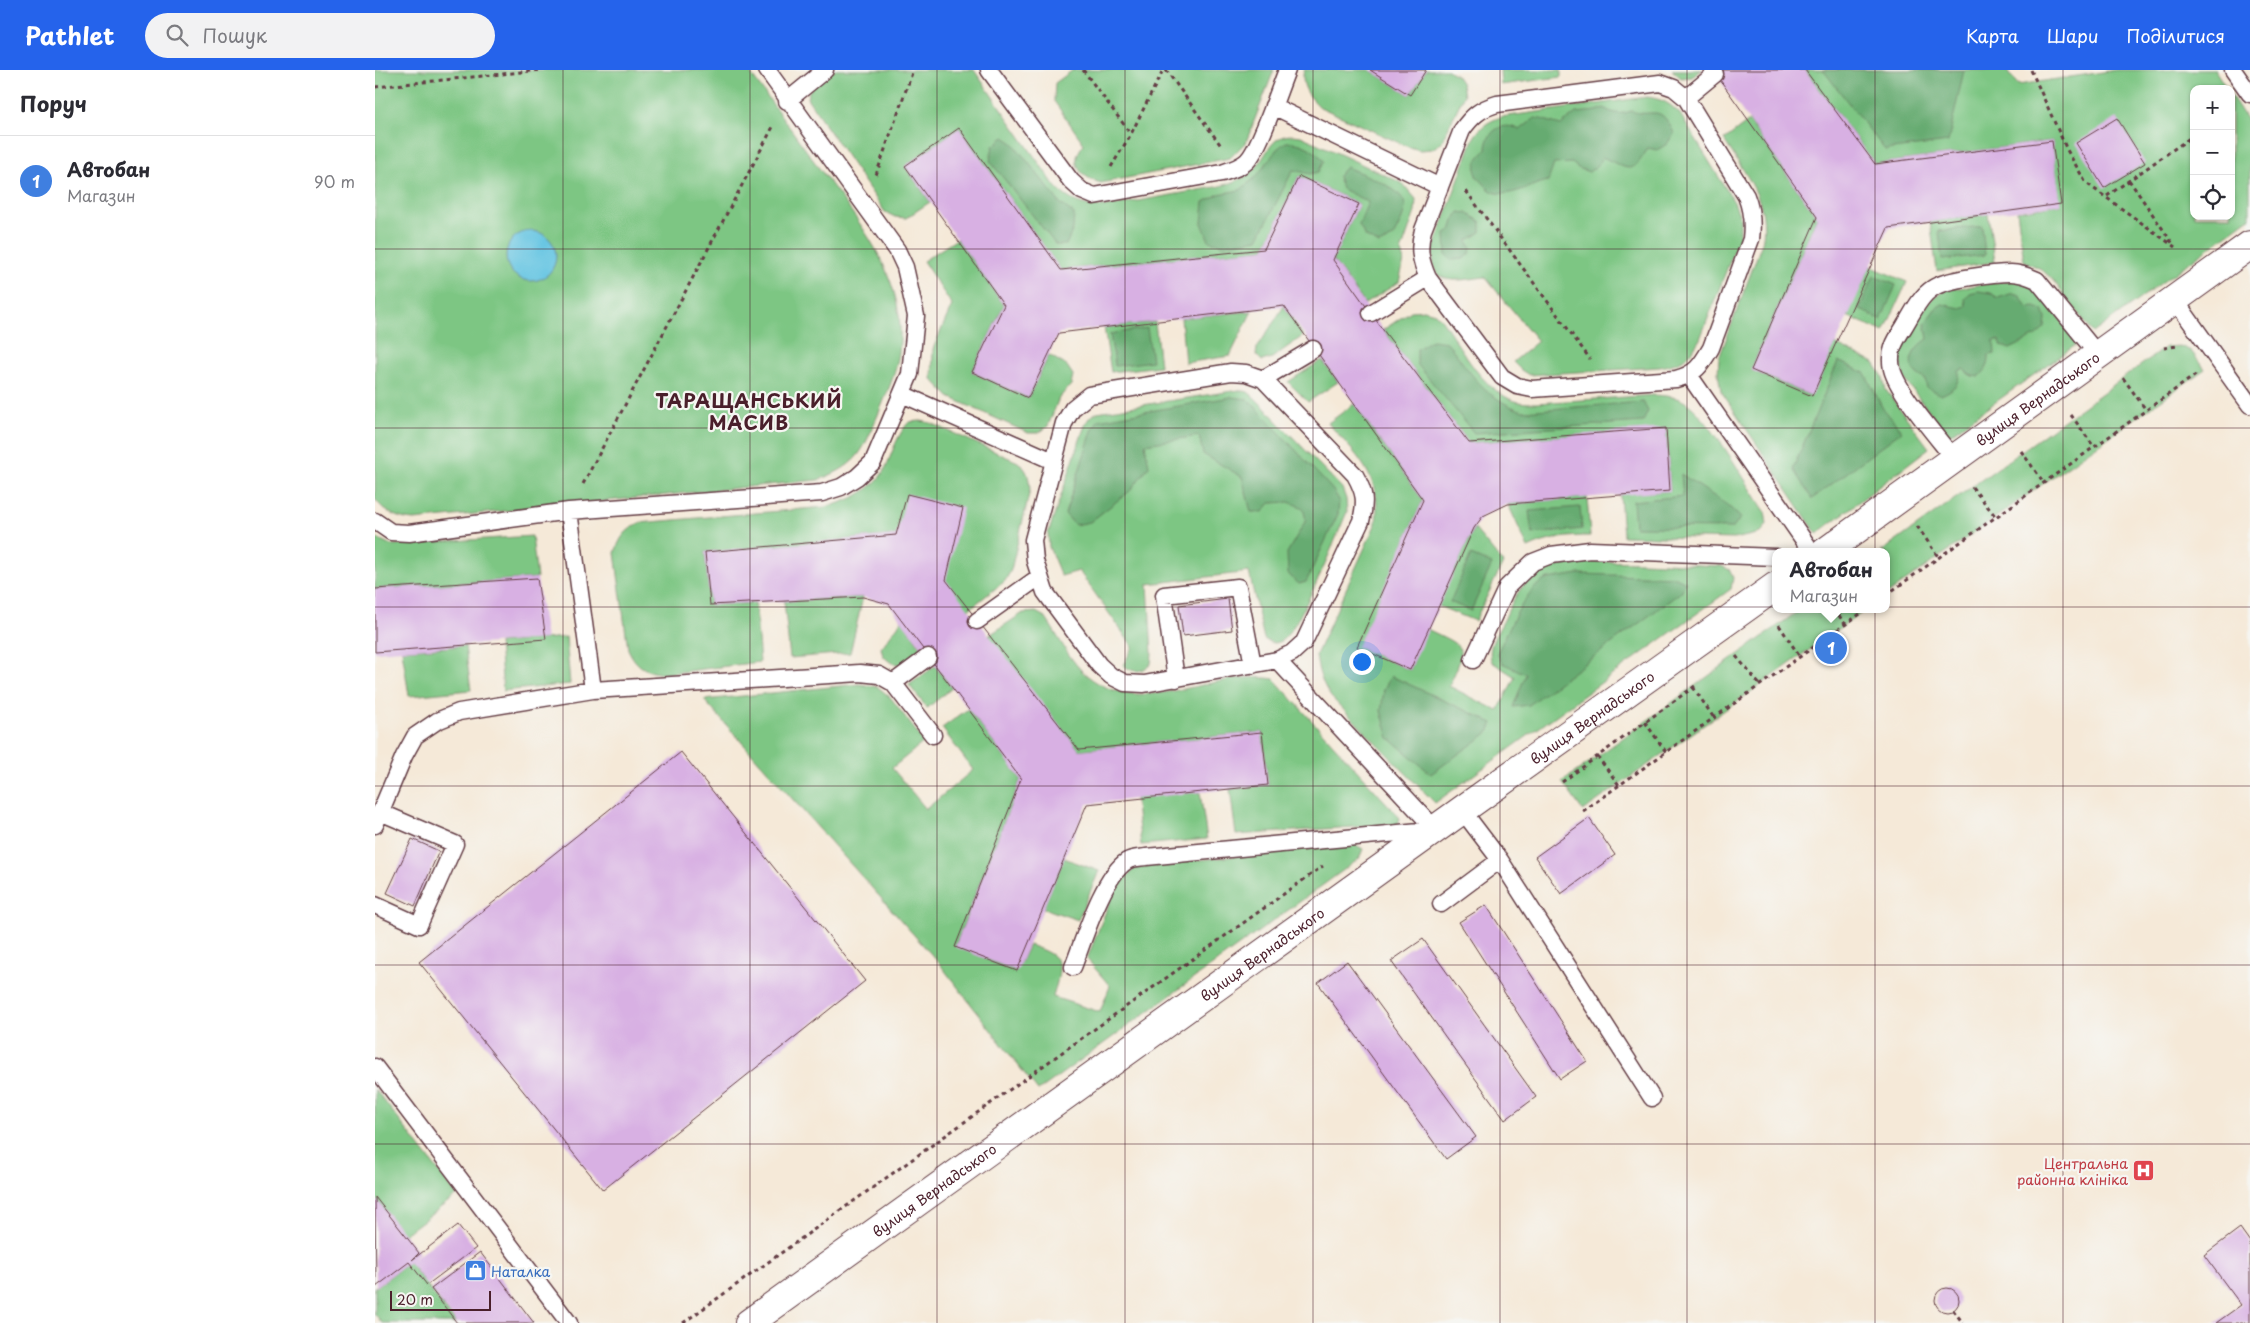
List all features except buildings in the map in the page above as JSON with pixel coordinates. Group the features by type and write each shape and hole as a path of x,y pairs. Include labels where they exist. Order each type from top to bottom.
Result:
{"street":[{"name":"вулиця Вернадського","path":"1831,548 2250,245"},
{"name":"вулиця Вернадського","path":"749,1323 1772,589"}],"lane":[{"path":"375,521 391,532 409,532 569,511 822,493 841,486 857,477 873,462 910,374 916,316 905,267 897,250 767,70"},
{"path":"787,100 825,70"},
{"path":"989,70 1071,181 1082,191 1094,196 1223,173 1237,168 1248,160 1257,147 1287,70"},
{"path":"2233,70 2250,94"},
{"path":"1686,98 1715,74"},
{"path":"1660,83 1674,88 1686,98 1746,196 1753,224 1751,239 1711,348 1701,364 1689,375 1662,380 1532,389 1517,386 1502,377 1428,278 1421,263 1419,245 1448,166 1462,130 1471,118 1483,108 1497,104 1660,83"},
{"path":"1273,106 1440,187"},
{"path":"1954,459 1897,382 1890,354 1893,342 1915,308 1933,288 1945,282 2011,273 2037,280 2098,355"},
{"path":"1371,313 1428,278"},
{"path":"2175,300 2250,405"},
{"path":"1263,379 1313,349"},
{"path":"1231,372 1245,373 1263,379 1355,475 1363,490 1365,506 1361,521 1304,642 1292,653 1277,660 1253,665 1144,684 1125,683 1111,676 1099,666 1045,592 1039,577 1033,540 1053,461 1065,423 1073,408 1089,395 1231,372"},
{"path":"1689,375 1808,548"},
{"path":"902,394 1053,461"},
{"path":"569,511 593,690"},
{"path":"1473,660 1507,587 1520,572 1533,562 1551,555 1590,550 1772,557"},
{"path":"977,621 1039,577"},
{"path":"1176,678 1164,595 1239,587 1253,665"},
{"path":"893,683 928,657"},
{"path":"1277,660 1435,829"},
{"path":"375,905 419,925 455,844 378,818 404,756 415,736 437,721 459,712 593,690 860,673 879,675 893,683 933,735"},
{"path":"1462,810 1500,860 1652,1098"},
{"path":"1073,967 1105,889 1114,872 1129,860 1435,829"},
{"path":"1441,904 1500,860"},
{"path":"375,1067 569,1323"}],"path":[{"path":"375,88 541,70"},
{"path":"865,206 913,70"},
{"path":"1083,70 1131,134"},
{"path":"1094,196 1131,134 1164,70 1237,168"},
{"path":"2031,70 2067,150 2086,183 2175,246 2129,180"},
{"path":"569,511 787,100"},
{"path":"2107,196 2190,139"},
{"path":"1448,166 1608,384"},
{"path":"2158,352 2166,347 2180,346"},
{"path":"1890,591 2205,369"},
{"path":"2115,383 2130,373"},
{"path":"2123,378 2146,410"},
{"path":"2064,420 2079,409"},
{"path":"2071,414 2094,447"},
{"path":"2014,456 2028,446"},
{"path":"2021,451 2044,483"},
{"path":"1964,492 1979,481"},
{"path":"1972,486 1996,517"},
{"path":"1910,531 1925,520"},
{"path":"1917,526 1939,558"},
{"path":"1837,613 1845,624"},
{"path":"1583,811 1861,613"},
{"path":"1771,631 1786,620"},
{"path":"1779,626 1799,657"},
{"path":"1729,661 1743,651"},
{"path":"1736,656 1760,685"},
{"path":"1561,782 1700,682"},
{"path":"1693,687 1715,718"},
{"path":"1645,722 1666,752"},
{"path":"1597,756 1619,785"},
{"path":"683,1323 1365,836"},
{"path":"1953,1310 1963,1323"}],"green space":[{"path":"375,70 748,70 862,228 886,271 894,293 899,317 900,342 898,360 880,410 859,454 843,468 818,480 414,520 397,517 388,512 375,499"},
{"path":"833,70 974,70 1055,186 1071,199 1090,206 1104,207 1231,183 1252,171 1274,142 1281,137 1289,135 1301,136 1402,183 1416,199 1415,212 1401,252 1404,261 1399,282 1365,304 1333,260 1359,204 1299,176 1264,249 1061,270 959,128 905,166 930,202 906,218 895,217 885,212 807,98 813,85"},
{"path":"1073,70 1274,70 1246,142 1230,158 1101,183 1087,177 1079,168 1077,157 1084,144 1054,101 1055,83"},
{"path":"1304,70 1370,70 1410,95 1426,70 1448,70 1456,75 1462,84 1464,95 1441,143 1432,149 1420,150 1406,146 1320,107 1312,99 1304,86"},
{"path":"1500,70 1561,70 1561,77 1501,85"},
{"path":"1672,70 1702,70 1692,77 1681,78"},
{"path":"1805,70 2007,70 2018,85 2116,70 2215,70 2224,85 2190,85 2190,220 2235,220 2235,101 2250,125 2250,218 2093,333 2052,279 2041,269 2024,261 2017,211 2060,204 2052,141 1875,164"},
{"path":"1823,70 1964,70 1948,142 1885,150"},
{"path":"1647,97 1665,102 1680,114 1734,202 1740,217 1740,235 1700,339 1692,352 1684,359 1660,367 1529,375 1513,362 1538,341 1485,277 1465,280 1448,279 1436,271 1433,262 1433,250 1473,139 1484,125 1501,117"},
{"path":"1604,108 1617,113 1631,111 1660,114 1669,123 1674,133 1667,144 1657,150 1648,148 1633,167 1623,167 1602,157 1598,165 1589,172 1578,168 1572,163 1554,164 1548,181 1519,191 1503,194 1490,190 1476,176 1475,168 1477,162 1486,150 1489,137 1497,129 1508,126 1520,130 1535,118 1561,125 1576,113 1597,111"},
{"path":"1749,121 1817,217 1751,370 1811,396 1835,344 1874,363 1882,375 1886,390 1929,448 1817,534 1721,391 1718,373 1719,358 1762,243 1764,228 1763,214 1754,188 1724,140"},
{"path":"1004,137 1013,143 1060,203 1074,214 1073,229 1066,245 1056,245 990,161 993,146"},
{"path":"1286,142 1302,145 1320,157 1324,161 1318,172 1310,174 1293,170 1258,239 1225,245 1209,241 1202,223 1204,202 1219,194 1240,190 1256,177 1277,149"},
{"path":"1346,167 1391,188 1404,201 1404,212 1393,237 1379,244 1366,237 1359,225 1368,202 1342,189 1338,176"},
{"path":"1459,212 1467,213 1481,222 1481,232 1467,241 1471,247 1470,254 1463,259 1451,260 1446,255 1445,234 1451,231"},
{"path":"1988,214 1995,262 1937,271 1930,222"},
{"path":"1982,226 1985,255 1942,260 1939,231"},
{"path":"957,239 1004,305 972,372 1028,398 1049,355 1067,366 1073,375 1071,385 1059,398 1048,426 1039,433 1028,433 949,397 932,379 933,349 952,305 923,261"},
{"path":"1870,266 1907,282 1884,332 1847,316"},
{"path":"1874,276 1896,285 1881,320 1859,309"},
{"path":"2011,280 2023,282 2034,287 2080,342 1948,436 1905,380 1901,368 1901,346 1928,303 1935,296 1946,290"},
{"path":"1978,291 1991,293 1998,298 2013,293 2020,295 2027,308 2035,307 2043,310 2046,318 2045,328 2036,336 2010,349 2002,346 1999,340 1994,341 1995,354 1989,355 1985,371 1977,376 1973,376 1964,369 1959,371 1955,386 1941,395 1927,388 1925,379 1913,370 1911,359 1917,348 1928,339 1925,323 1935,309 1942,304 1960,308 1966,306 1965,299 1970,293"},
{"path":"1284,306 1303,336 1272,358 1262,361 1256,355 1257,348"},
{"path":"1424,310 1435,313 1442,320 1470,363 1487,382 1506,397 1514,400 1525,403 1537,403 1655,395 1682,400 1705,421 1727,452 1765,511 1767,524 1761,533 1734,539 1623,536 1620,494 1670,491 1666,429 1469,443 1383,330 1411,311"},
{"path":"1252,311 1230,356 1185,363 1181,318"},
{"path":"1155,322 1160,366 1111,372 1104,327"},
{"path":"1147,328 1152,361 1115,366 1110,334"},
{"path":"1432,340 1447,342 1471,374 1488,392 1510,406 1523,411 1643,402 1648,411 1643,422 1474,433 1417,364 1417,349"},
{"path":"2180,346 2191,351 2205,369 1890,592 1890,548 1887,548 2166,347"},
{"path":"1322,360 1338,382 1308,402 1288,382"},
{"path":"1838,361 1865,373 1882,407 1902,431 1812,499 1793,469"},
{"path":"1239,390 1248,392 1256,399 1342,488 1346,499 1347,512 1307,602 1289,633 1281,641 1274,643 1264,639 1249,572 1148,584 1151,664 1144,669 1134,671 1123,665 1133,647 1079,571 1061,576 1049,547 1048,534 1085,425 1089,418 1097,412"},
{"path":"1231,397 1248,399 1332,489 1339,500 1338,514 1306,582 1299,584 1288,574 1287,553 1306,520 1303,508 1289,502 1270,503 1263,512 1251,512 1242,477 1203,454 1199,436 1145,444 1149,466 1130,491 1090,522 1075,525 1065,514 1092,431 1098,420"},
{"path":"1354,404 1423,500 1358,647 1410,670 1427,629 1450,640 1460,649 1459,662 1449,686 1498,711 1515,677 1492,662 1491,646 1515,596 1533,576 1548,569 1570,564 1595,562 1651,562 1721,566 1730,570 1733,578 1731,589 1435,803 1331,697 1318,667 1316,655 1376,523 1377,507 1371,479 1358,457 1328,423"},
{"path":"921,421 931,423 1018,462 1026,471 1030,490 1011,570 1005,581 968,610 896,535 705,552 710,605 755,603 760,662 663,674 641,667 634,660 628,649 615,553 621,539 630,529 639,523 826,507 844,501 861,493 875,482 886,467 901,432 909,422"},
{"path":"1681,474 1727,505 1741,518 1733,528 1635,527 1633,501 1683,496"},
{"path":"1587,497 1590,536 1559,538 1528,548 1508,504"},
{"path":"1580,507 1582,529 1532,534 1529,511"},
{"path":"1474,528 1503,563 1475,621 1438,606"},
{"path":"532,536 537,578 375,589 375,537 391,545"},
{"path":"1471,555 1492,564 1471,611 1450,602"},
{"path":"1579,574 1676,577 1686,582 1681,592 1529,705 1513,707 1526,674 1502,663 1497,653 1518,611 1540,583 1548,579"},
{"path":"863,597 850,653 790,658 784,601"},
{"path":"1036,612 1045,617 1067,652 1082,671 1104,686 1126,693 1150,694 1175,691 1249,678 1274,679 1400,818 1398,824 1236,835 1230,789 1268,785 1262,732 1079,750 988,636 1023,613"},
{"path":"1795,613 1861,613 1583,811 1562,782"},
{"path":"902,620 922,649 900,665 890,662 883,656 881,648"},
{"path":"566,637 570,684 503,691 499,643"},
{"path":"465,646 471,690 409,696 402,650"},
{"path":"935,666 952,688 927,708 909,685"},
{"path":"1391,676 1493,723 1489,732 1431,774 1389,738 1381,711 1384,689"},
{"path":"859,684 878,687 891,698 924,742 892,768 926,809 973,770 942,728 968,709 1021,779 955,946 1016,971 1029,945 1049,953 1055,957 1059,968 1053,997 1100,1012 1110,986 1087,959 1115,888 1134,869 1150,865 1354,844 1363,849 1359,859 1038,1091 939,963 704,700"},
{"path":"1200,792 1207,839 1141,845 1135,798"},
{"path":"1064,858 1099,871 1078,920 1043,908"},
{"path":"375,1089 457,1195 404,1235 375,1197"},
{"path":"409,1262 456,1323 382,1323 375,1314 375,1286"}],"water":[{"path":"531,231 541,233 549,238 554,246 556,256 554,266 549,274 541,279 531,281 521,279 513,274 508,266 506,256 508,246 513,238 521,233"}],"place":[{"name":"Автобан","path":"1831,648"},
{"name":"Центральна районна клініка","path":"2144,1171"},
{"name":"Наталка","path":"475,1271"}],"district":[{"name":"ТАРАЩАНСЬКИЙ МАСИВ","path":"749,411"}]}
